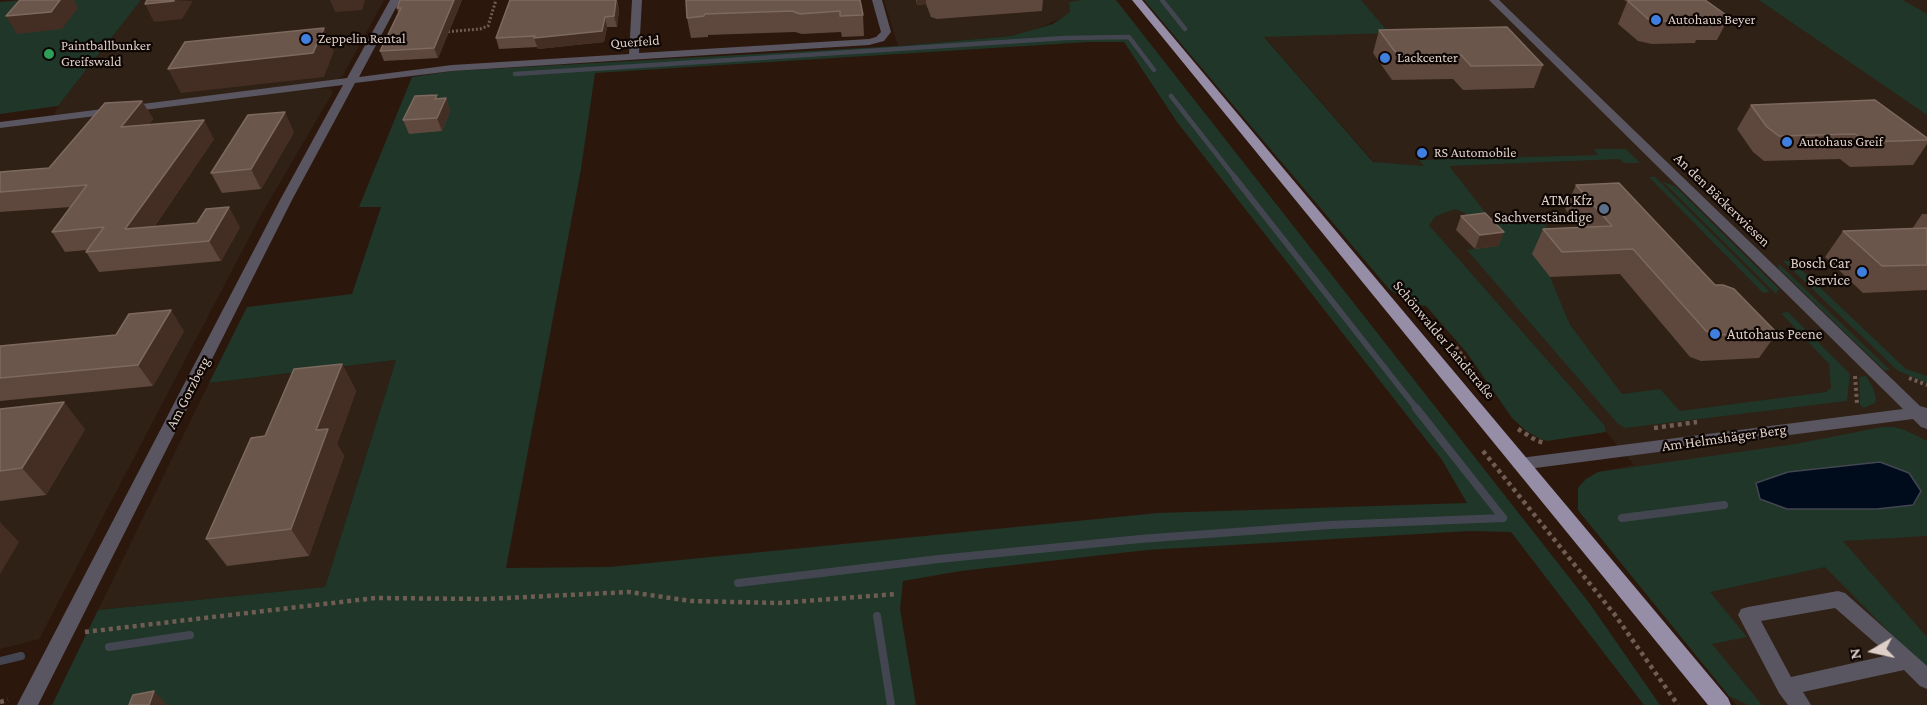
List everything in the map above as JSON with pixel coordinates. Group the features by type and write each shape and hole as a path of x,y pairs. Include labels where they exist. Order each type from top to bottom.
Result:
{"main road":[{"name":"Schönwalder Landstraße","path":"1137,0 1721,705"}],"street":[{"name":"Am Gorzberg","path":"27,705 286,200 394,0"},
{"path":"634,57 638,0"},
{"name":"Querfeld","path":"351,82 452,68 875,41 886,32 877,0"},
{"name":"An den Bäckerwiesen","path":"1494,0 1923,416"},
{"path":"0,125 351,82"},
{"name":"Am Helmshäger Berg","path":"1520,464 1923,416"},
{"path":"1801,705 1786,687 1748,615 1838,599 1908,660 1927,680"},
{"path":"1786,687 1908,660"}],"path":[{"path":"433,32 480,29 488,26 496,0"},
{"path":"1456,347 1497,403"},
{"path":"1845,405 1857,404 1855,375"},
{"path":"1642,429 1709,421"},
{"path":"1510,422 1538,441 1547,443"},
{"path":"63,634 375,598 486,599 629,592 691,601 779,603 897,594"}],"shaded area":[{"path":"141,0 384,0 342,77 333,81 54,115 58,106"},
{"path":"884,0 1082,1 1069,2 1070,12 1064,17 1034,30 1011,36 898,46"},
{"path":"1232,0 1927,0 1927,705 1736,705 1578,510 1578,488 1586,479 1598,472 1634,465 1606,432 1605,426"},
{"path":"317,88 330,89 333,92 261,215 39,639 0,649 0,127"},
{"path":"396,360 325,587 98,610 209,383"}],"green space":[{"name":"Paintballbunker Greifswald","path":"141,0 58,106 0,114 0,2"},
{"path":"1116,0 1590,604 1660,705 1644,705 1511,532 1470,531 1147,550 961,571 903,581 900,609 916,705 52,705 98,610 325,587 396,360 209,383 247,307 352,294 381,207 359,207 412,77 452,71 898,46 1011,36 1053,24 1070,12 1069,2","holes":["1089,42 1124,42 1177,122 1442,460 1467,503 1158,513 609,567 506,568 581,169 595,73"]},
{"path":"1144,0 1361,0 1389,33 1264,37 1373,162 1424,166 1419,160 1598,155 1594,149 1626,149 1640,163 1624,163 1620,159 1449,166 1492,221 1540,219 1568,252 1533,254 1550,277 1570,325 1622,394 1660,389 1680,411 1826,392 1831,388 1829,364 1781,313 1788,312 1850,374 1847,401 1625,428 1617,423 1467,250 1498,245 1465,213 1455,209 1436,216 1429,225 1605,426 1606,432 1547,441 1540,439 1525,430 1512,418 1467,353 1426,306 1411,304 1389,289"},
{"path":"1759,0 1903,0 1927,14 1927,115"},
{"path":"1649,177 1655,177 1770,292 1763,293"},
{"path":"1662,181 1676,187 1779,289 1776,294"},
{"path":"1783,261 1792,261 1906,369 1927,376 1927,383 1898,371"},
{"path":"1779,264 1890,370 1884,370 1778,268"},
{"path":"1866,376 1876,398 1875,403 1864,408 1860,405 1859,377"},
{"path":"1882,427 1905,430 1927,441 1927,536 1843,541 1927,637 1927,670 1825,567 1710,592 1747,637 1712,644 1762,705 1748,705 1729,696 1578,510 1578,488 1586,479 1598,472 1795,444"}],"water":[{"path":"1880,462 1909,473 1921,491 1913,505 1877,509 1787,509 1760,499 1756,483 1788,472"}],"building":[{"path":"20,0 60,0 51,12 6,16"},
{"path":"147,0 174,0 174,1 145,4"},
{"path":"400,0 454,0 434,48 380,51 401,8 397,8"},
{"path":"510,0 616,0 614,16 605,17 602,31 534,38 535,36 496,38"},
{"path":"686,0 860,0 863,15 840,16 840,11 800,14 792,11 705,14 687,18"},
{"path":"1629,0 1705,0 1729,17 1708,17 1706,20 1648,19"},
{"path":"1507,27 1543,65 1471,66 1461,55 1399,57 1379,30"},
{"path":"324,28 313,53 168,69 185,42"},
{"path":"437,95 435,99 446,98 437,118 403,120 415,96"},
{"path":"1875,100 1927,140 1866,142 1855,134 1779,136 1767,127 1751,105"},
{"path":"142,101 121,127 204,120 125,229 197,223 206,209 229,207 209,241 86,252 104,227 52,232 87,185 0,192 0,172 49,168 105,103"},
{"path":"285,112 251,169 211,173 248,115"},
{"path":"1619,183 1715,285 1734,289 1777,333 1717,335 1706,331 1633,249 1562,252 1543,229 1612,226 1576,185"},
{"path":"1485,213 1504,232 1480,235 1461,216"},
{"path":"1927,228 1927,265 1882,266 1843,231"},
{"path":"171,310 138,365 0,378 0,346 116,335 129,314"},
{"path":"342,364 316,430 328,429 291,529 206,539 251,438 265,436 294,369"},
{"path":"64,402 22,468 0,471 0,409"},
{"path":"154,691 149,705 129,705 133,695"}],"waterway":[{"path":"1162,0 1185,29"},
{"path":"515,74 1065,38 1129,37 1154,70"},
{"path":"1171,96 1236,179"},
{"path":"1235,178 1417,409"},
{"path":"738,583 939,559 1140,539 1330,525 1503,518 1416,408"},
{"path":"1622,518 1724,505"},
{"path":"877,616 891,705"},
{"path":"109,647 190,635"},
{"path":"0,661 21,656"}],"place":[{"name":"Autohaus Beyer","path":"1656,20"},
{"name":"Zeppelin Rental","path":"306,39"},
{"name":"Paintballbunker Greifswald","path":"49,54"},
{"name":"Lackcenter","path":"1385,58"},
{"name":"Autohaus Greif","path":"1787,142"},
{"name":"RS Automobile","path":"1422,153"},
{"name":"ATM Kfz Sachverständige","path":"1604,209"},
{"name":"Bosch Car Service","path":"1862,272"},
{"name":"Autohaus Peene","path":"1715,334"}]}
